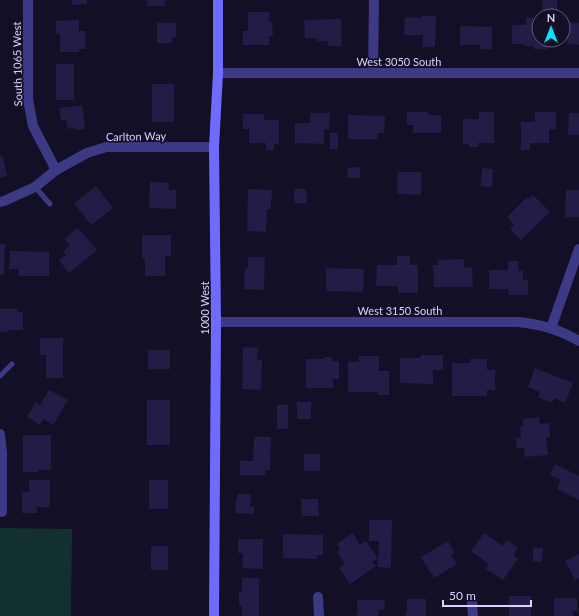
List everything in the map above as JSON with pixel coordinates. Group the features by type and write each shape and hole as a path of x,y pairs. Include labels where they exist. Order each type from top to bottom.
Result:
{"main road":[{"name":"1000 West","path":"214,616 216,322 214,147 218,73 218,0"}],"street":[{"name":"South 1065 West","path":"28,0 28,99 33,126 56,170"},
{"path":"373,73 374,0"},
{"name":"West 3050 South","path":"218,73 579,73"},
{"name":"Carlton Way","path":"0,202 35,187 56,170 87,153 106,147 214,147"},
{"path":"552,328 579,249"},
{"name":"West 3150 South","path":"216,322 519,322 537,324 552,328 579,341"},
{"path":"0,434 2,453 2,512"},
{"path":"318,597 318,616"},
{"path":"472,602 473,616"}],"lane":[{"path":"35,187 50,204"},
{"path":"0,376 12,364"}],"green space":[{"path":"0,528 72,529 71,616 0,616"}],"building":[{"path":"72,0 87,0 87,4 72,5"},
{"path":"147,0 165,0 165,6 147,6"},
{"path":"542,0 557,0 557,8 543,8"},
{"path":"248,12 269,12 269,22 272,22 273,36 269,36 269,45 243,45 243,31 248,31"},
{"path":"421,16 436,16 435,47 422,47 423,35 404,35 405,17 421,18"},
{"path":"526,17 531,18 531,46 524,46 524,44 512,44 512,25 526,25"},
{"path":"341,19 342,46 328,46 328,41 317,41 317,38 305,38 304,20"},
{"path":"79,20 79,31 85,31 86,49 79,49 79,52 60,52 60,34 56,34 56,21"},
{"path":"571,22 579,23 579,45 571,44"},
{"path":"157,23 176,23 176,37 173,37 172,43 157,43"},
{"path":"460,26 492,27 492,49 480,49 480,45 460,45"},
{"path":"534,48 547,48 547,49"},
{"path":"56,64 74,64 74,100 56,100"},
{"path":"152,84 174,84 174,122 152,122"},
{"path":"82,105 85,129 68,129 66,120 61,120 59,108"},
{"path":"407,112 428,112 428,115 441,115 441,133 413,133 413,125 407,125"},
{"path":"479,112 494,112 494,143 478,143 478,147 469,147 469,144 463,144 463,119 479,119"},
{"path":"535,112 556,112 556,129 549,129 549,143 530,143 530,150 521,150 521,122 535,122"},
{"path":"310,113 330,113 329,130 324,129 324,144 295,143 295,123 310,123"},
{"path":"569,113 579,113 579,135 568,135"},
{"path":"243,114 264,114 264,120 279,120 279,144 274,144 274,150 266,150 266,143 249,143 249,129 243,129"},
{"path":"348,115 385,116 384,133 378,133 378,139 348,139"},
{"path":"330,133 338,133 338,149 330,149"},
{"path":"0,156 3,156 7,176 0,178"},
{"path":"360,167 360,178 348,178 347,168"},
{"path":"482,168 493,169 492,187 481,186"},
{"path":"398,172 422,172 421,195 397,194"},
{"path":"150,182 169,183 169,190 176,190 176,209 149,208"},
{"path":"96,186 113,208 91,225 74,203"},
{"path":"248,189 272,190 271,209 267,209 266,232 247,231"},
{"path":"294,189 306,189 307,203 294,203"},
{"path":"566,190 579,190 579,217 565,217"},
{"path":"533,195 550,212 521,240 510,229 514,225 507,217 527,197 529,199"},
{"path":"78,228 97,250 69,273 59,260 66,255 63,251 70,245 64,239"},
{"path":"142,235 171,235 171,256 165,256 165,276 145,276 145,258 142,258"},
{"path":"0,244 5,244 4,275 0,275"},
{"path":"10,251 49,252 49,276 18,276 19,269 9,269"},
{"path":"397,256 410,256 410,265 418,265 418,293 398,293 398,286 376,286 377,265 397,265"},
{"path":"248,257 265,257 264,290 244,289 245,268 248,268"},
{"path":"464,259 464,268 472,267 473,287 434,287 433,265 438,265 438,260"},
{"path":"508,261 518,261 518,271 523,271 523,280 528,279 528,295 509,295 508,289 489,289 489,270 508,270"},
{"path":"326,268 364,269 363,292 326,291"},
{"path":"0,309 18,309 18,312 23,312 23,330 7,330 7,332 0,332"},
{"path":"40,338 63,338 63,378 46,378 46,355 40,355"},
{"path":"243,347 258,348 257,360 262,360 261,390 242,389"},
{"path":"148,350 170,350 170,369 148,369"},
{"path":"421,355 443,355 443,370 433,370 433,384 400,383 400,358 421,358"},
{"path":"359,356 379,356 379,371 389,371 389,395 378,395 378,392 348,392 348,362 359,362"},
{"path":"325,357 332,357 332,361 339,361 339,379 333,379 333,388 306,388 306,359 325,359"},
{"path":"470,359 487,359 487,370 495,370 495,390 487,390 487,396 452,396 452,363 470,363"},
{"path":"535,368 573,383 565,403 554,398 552,403 538,397 540,392 528,387"},
{"path":"49,390 68,400 53,425 43,419 40,425 27,417 36,402 40,405"},
{"path":"147,400 170,400 170,445 147,445"},
{"path":"297,402 311,402 311,419 297,419"},
{"path":"277,405 288,405 288,429 277,429"},
{"path":"539,417 540,424 549,423 550,437 546,437 548,455 525,457 524,448 517,448 516,438 521,438 520,427 523,427 523,419"},
{"path":"23,435 51,435 51,470 23,472"},
{"path":"254,437 271,437 270,470 265,470 265,475 240,475 240,461 253,461"},
{"path":"304,454 320,454 320,471 304,471"},
{"path":"555,464 579,476 579,500 557,489 561,480 550,475"},
{"path":"29,480 50,480 50,507 37,507 37,513 22,513 22,492 29,492"},
{"path":"149,480 168,480 168,509 149,509"},
{"path":"238,494 251,494 250,507 254,507 254,514 235,513"},
{"path":"301,499 318,499 319,516 302,516"},
{"path":"369,520 392,520 391,568 378,567 379,541 369,541"},
{"path":"353,533 360,545 366,541 378,558 372,562 376,566 350,584 339,568 345,564 337,552 340,550 337,544"},
{"path":"484,533 503,546 507,540 518,548 513,555 518,559 503,580 486,569 489,564 471,551"},
{"path":"283,534 323,535 323,555 317,555 317,559 283,558"},
{"path":"238,539 263,539 263,569 242,568 243,553 238,553"},
{"path":"448,541 455,553 451,555 457,564 434,578 421,557"},
{"path":"151,546 168,546 168,570 151,570"},
{"path":"533,547 543,548 542,562 533,562"},
{"path":"579,554 579,578 575,580 565,561"},
{"path":"242,578 259,578 259,616 242,616 242,606 239,606 239,592 242,592"},
{"path":"509,596 531,596 531,616 509,616"},
{"path":"554,598 577,598 577,611 573,611 573,616 554,616"},
{"path":"407,599 426,599 426,616 406,616"},
{"path":"357,600 385,600 384,610 378,610 378,616 357,616"}]}
